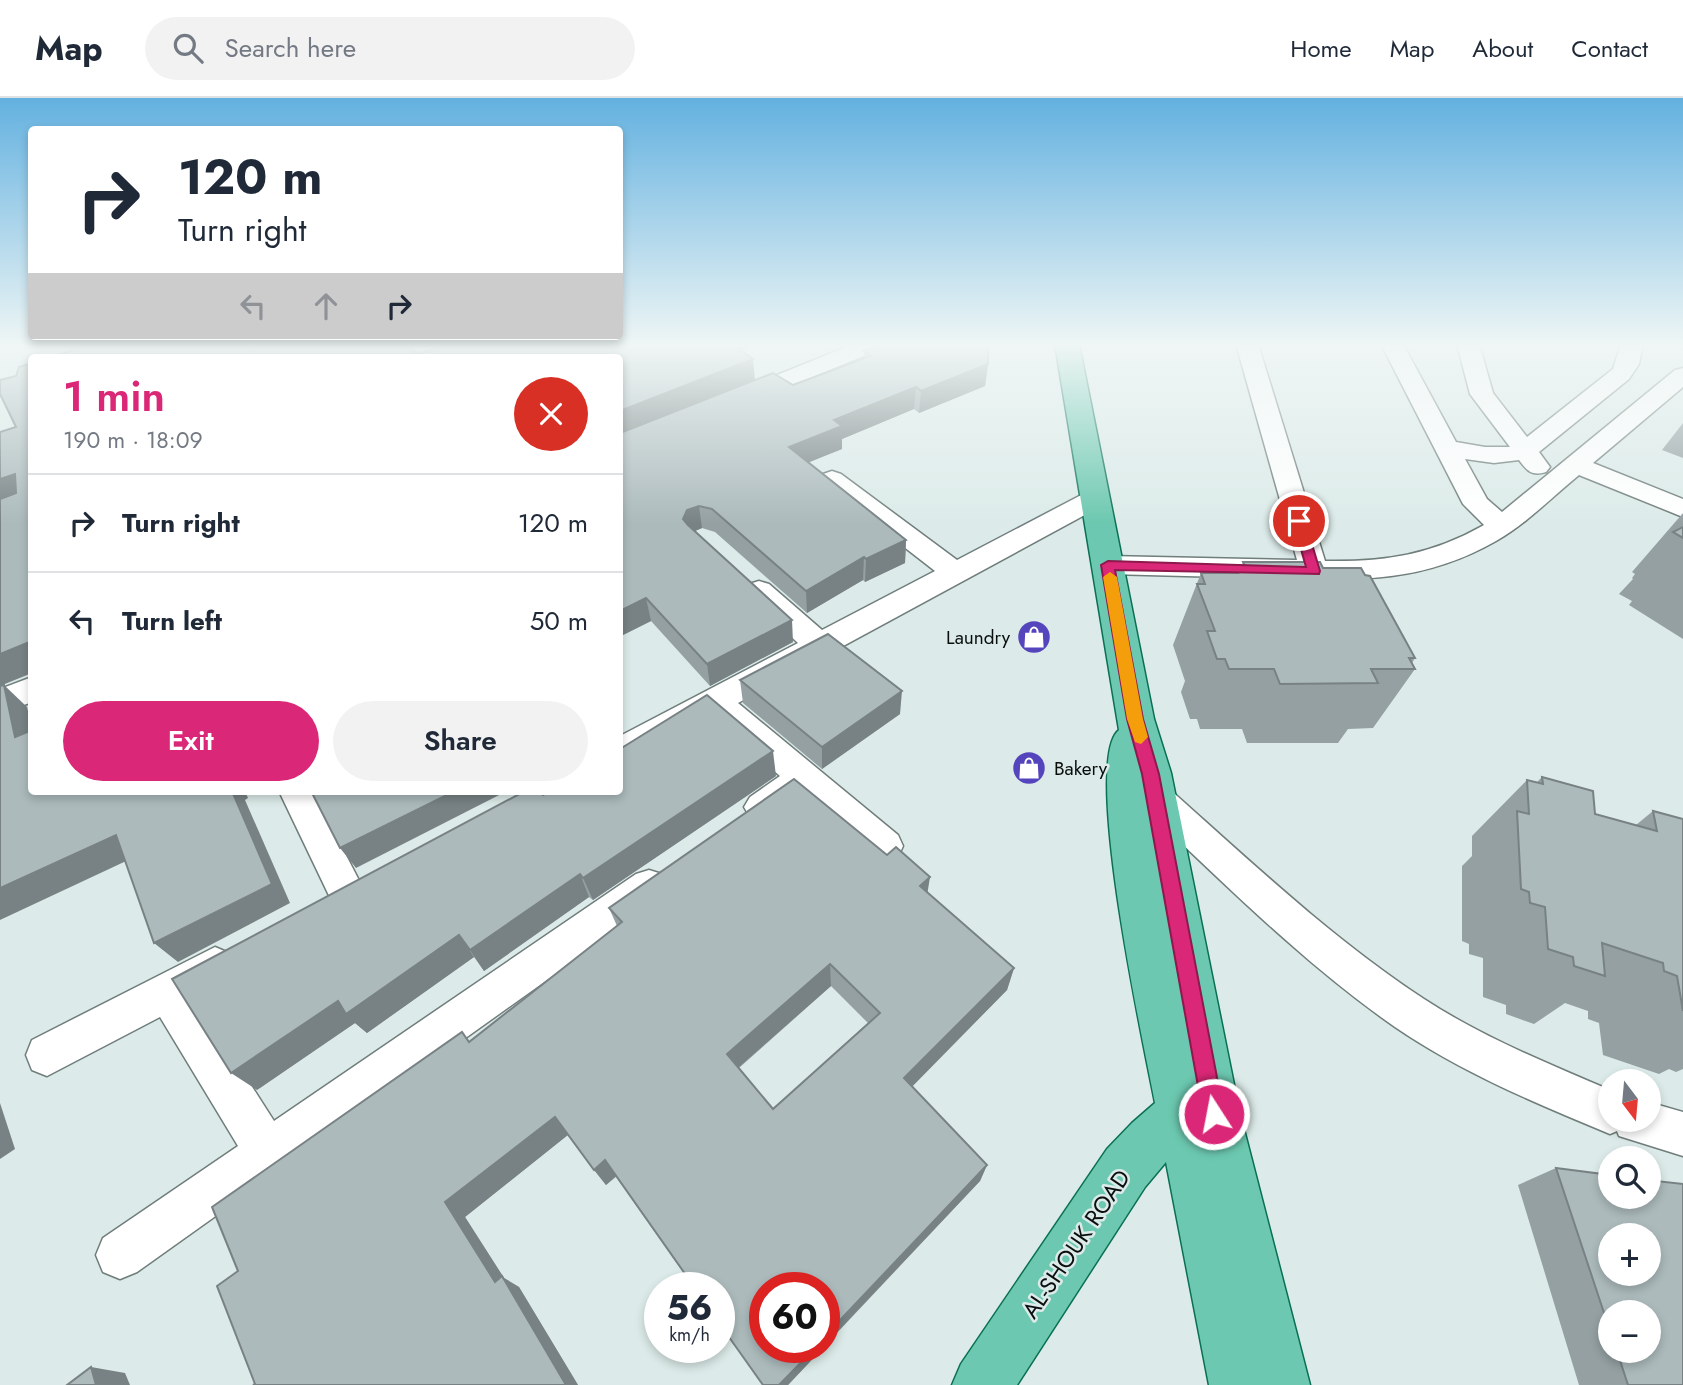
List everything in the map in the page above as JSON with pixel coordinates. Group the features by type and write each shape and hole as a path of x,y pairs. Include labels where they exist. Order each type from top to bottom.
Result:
{"main road":[{"path":"1078,404 1135,719 1154,796 1198,1114 1240,1385"},
{"path":"1135,719 1127,759 1127,804 1145,935 1280,1385"},
{"name":"AL-SHOUK ROAD","path":"982,1385 1126,1168 1150,1141 1198,1114"}],"street":[{"path":"721,406 726,404"},
{"path":"1265,404 1314,571"},
{"path":"1423,404 1476,504 1502,526"},
{"path":"1489,404 1539,469 1574,467 1683,492"},
{"path":"1446,447 1481,456 1505,456 1524,452 1584,404"},
{"path":"1108,565 1369,571 1437,559 1473,544 1502,526 1652,404"},
{"path":"1574,467 1683,509"},
{"path":"832,479 956,573"},
{"path":"623,749 1096,498"},
{"path":"742,575 820,645"},
{"path":"0,702 28,691"},
{"path":"715,701 885,846"},
{"path":"737,825 805,777"},
{"path":"299,795 360,889 312,915"},
{"path":"1154,796 1328,952 1411,1013 1507,1068 1598,1107"},
{"path":"120,1255 680,865"},
{"path":"47,1055 251,947"},
{"path":"167,991 268,1152"},
{"path":"1661,1128 1683,1134"}],"building":[{"path":"5,404 28,404 28,643 0,654 0,499 16,493 15,474 0,479 0,432 16,427"},
{"path":"623,404 638,404 623,410"},
{"path":"694,404 874,404 834,420 842,426 789,447 906,540 866,559 864,557 806,591 712,509 699,506 687,510 683,519 688,525 792,620 707,664 646,598 623,610 623,432"},
{"path":"1683,527 1683,538 1673,532"},
{"path":"1243,562 1320,562 1323,568 1361,568 1365,575 1370,576 1415,658 1409,658 1415,669 1371,669 1378,683 1280,684 1274,669 1229,669 1225,659 1217,659 1207,631 1215,631 1197,584 1205,584 1201,573 1238,573 1235,566 1245,566"},
{"path":"828,634 902,691 822,747 740,680"},
{"path":"4,685 15,737 28,732 28,795 234,795 272,884 154,943 116,835 0,888 0,686"},
{"path":"707,695 773,751 583,878 580,874 470,950 459,935 346,1014 338,1001 231,1073 172,979 517,795 623,795 623,747"},
{"path":"1542,777 1593,791 1595,814 1657,831 1653,811 1683,819 1683,1011 1677,976 1664,971 1663,963 1602,943 1605,976 1574,966 1573,957 1548,949 1545,907 1530,903 1529,892 1521,889 1517,811 1529,814 1527,780 1543,784"},
{"path":"794,779 887,855 896,847 930,877 920,886 1014,968 904,1078 987,1165 840,1320 840,1272 749,1272 749,1363 800,1363 779,1385 763,1385 735,1346 735,1272 684,1272 605,1160 594,1170 555,1117 445,1202 495,1282 502,1276 566,1385 253,1385 255,1384 217,1286 238,1271 212,1207 462,1032 469,1042 622,922 609,908","holes":["830,964 880,1013 773,1109 727,1054"]},
{"path":"313,795 447,795 340,848"},
{"path":"1556,1168 1598,1173 1598,1209 1661,1209 1661,1181 1683,1184 1683,1385 1628,1385 1621,1363 1661,1363 1661,1300 1600,1300"},
{"path":"91,1367 96,1385 67,1385"}],"slow traffic":[{"path":"1110,577 1135,719 1141,737"}],"place":[{"name":"Laundry","path":"1034,637"},
{"name":"Bakery","path":"1029,768"}],"route":[{"path":"1214,1114 1150,774 1135,719 1108,565 1314,571 1299,521"}]}
